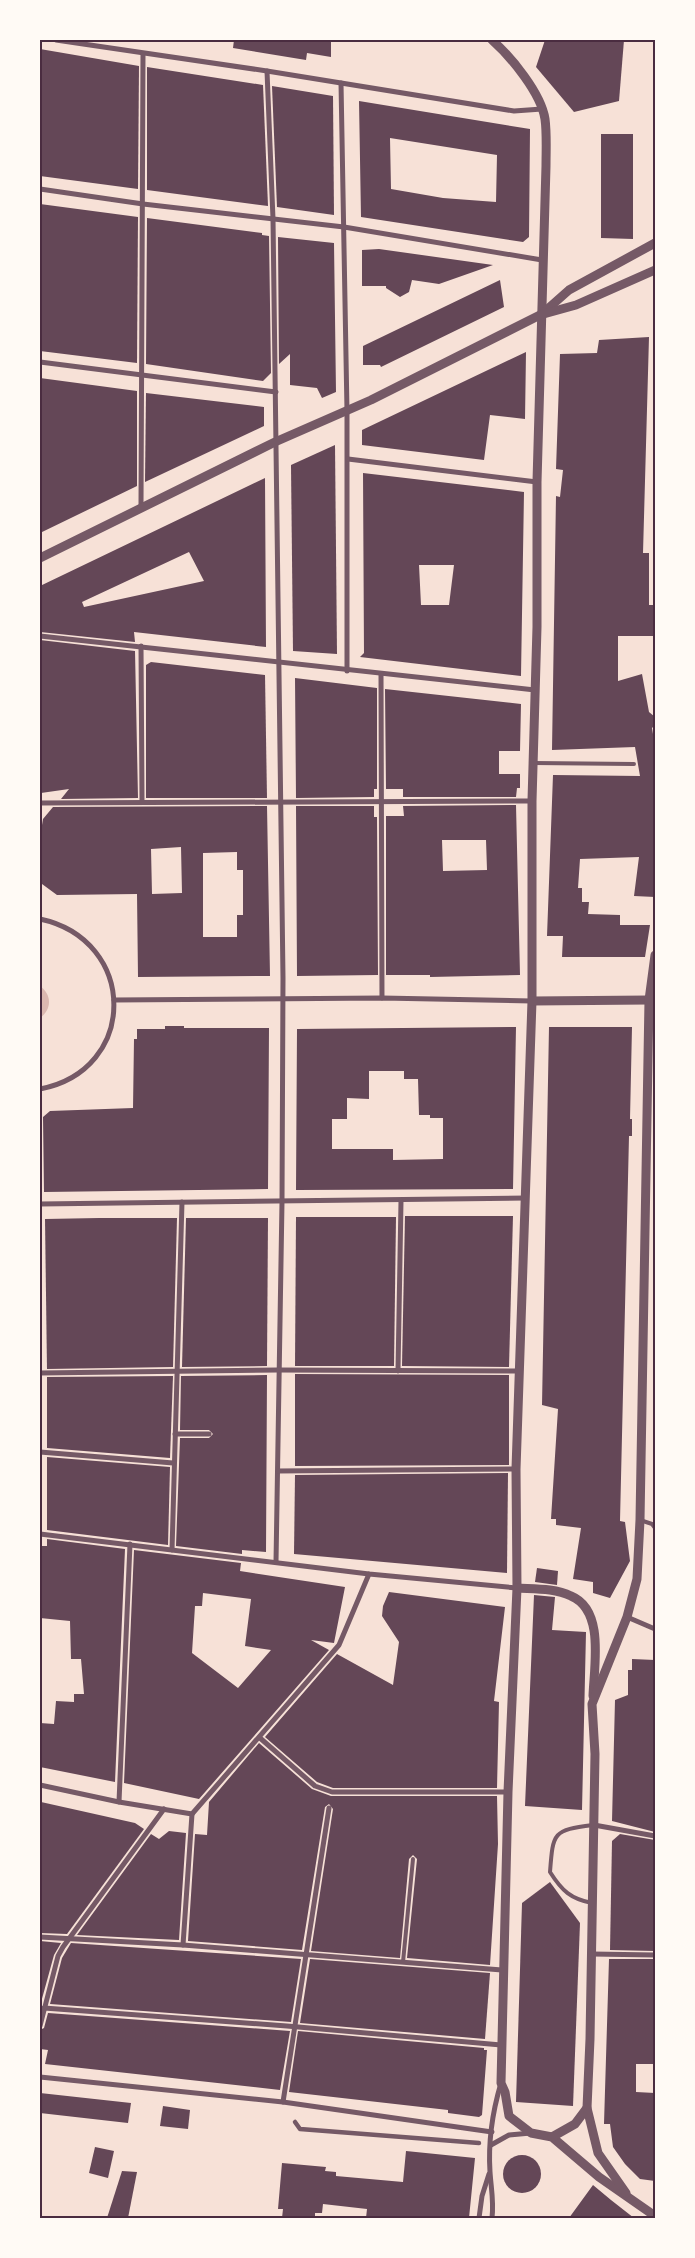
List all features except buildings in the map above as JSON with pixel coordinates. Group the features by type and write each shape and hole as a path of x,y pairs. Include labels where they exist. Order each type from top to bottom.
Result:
{"street":[{"path":"56,40 267,71 514,111 543,109"},
{"path":"492,40 504,50 522,73 543,109 546,166 540,315 537,482 537,627 532,801 532,1002 516,1469 517,1588 502,1970 501,2082 491,2145 490,2172 494,2200 492,2218"},
{"path":"142,506 143,54"},
{"path":"267,71 273,219 281,802 282,1202 276,1562"},
{"path":"341,83 348,459 347,671"},
{"path":"40,189 143,204 344,227 542,260"},
{"path":"540,315 569,290 655,243"},
{"path":"40,558 142,506 275,442 347,411 540,315 576,305 655,270"},
{"path":"40,362 276,392"},
{"path":"348,459 537,482"},
{"path":"40,636 141,646 347,671 535,690"},
{"path":"141,646 142,800"},
{"path":"380,674 382,998"},
{"path":"40,803 142,800 281,802 532,801"},
{"path":"40,919 64,926 76,933 96,951 109,974 114,1000 109,1032 94,1060 74,1077 40,1089"},
{"path":"592,1704 620,1634 637,1579 651,1151 652,1000 655,955"},
{"path":"114,1000 382,998 532,1002 652,1000"},
{"path":"40,1204 526,1198"},
{"path":"398,1372 401,1201"},
{"path":"172,1550 182,1202"},
{"path":"40,1373 278,1370 398,1372 519,1371"},
{"path":"175,1434 209,1434"},
{"path":"40,1452 173,1463"},
{"path":"278,1471 516,1469"},
{"path":"40,1534 369,1574 552,1590 573,1596 592,1615 595,1627 592,1704 595,1754 592,1954 587,2108 598,2153 630,2197"},
{"path":"119,1802 130,1544"},
{"path":"183,1945 192,1814 339,1646 369,1574"},
{"path":"626,1617 655,1629"},
{"path":"260,1738 315,1786 332,1792 508,1792"},
{"path":"40,1786 192,1814"},
{"path":"283,2102 305,1954 330,1808"},
{"path":"40,2026 58,1956 69,1938 164,1809"},
{"path":"594,1825 655,1836"},
{"path":"40,1937 183,1945 502,1970"},
{"path":"592,1954 655,1955"},
{"path":"44,2008 501,2045"},
{"path":"40,2077 283,2102 492,2132"},
{"path":"501,2082 505,2092 509,2116 530,2133"},
{"path":"552,2137 575,2124 587,2108"},
{"path":"296,2122 300,2129 479,2143"},
{"path":"491,2145 509,2135 530,2133 552,2137 599,2177 655,2216"},
{"path":"479,2218 482,2196 490,2172"}],"lane":[{"path":"533,763 634,764"},
{"path":"640,1520 652,1524 655,1528"},
{"path":"592,1903 575,1900 560,1889 550,1872 556,1837 563,1830 594,1825"},
{"path":"403,1962 412,1859"}],"shaded area":[{"path":"40,986 47,994 49,1002 47,1010 40,1018"}]}
